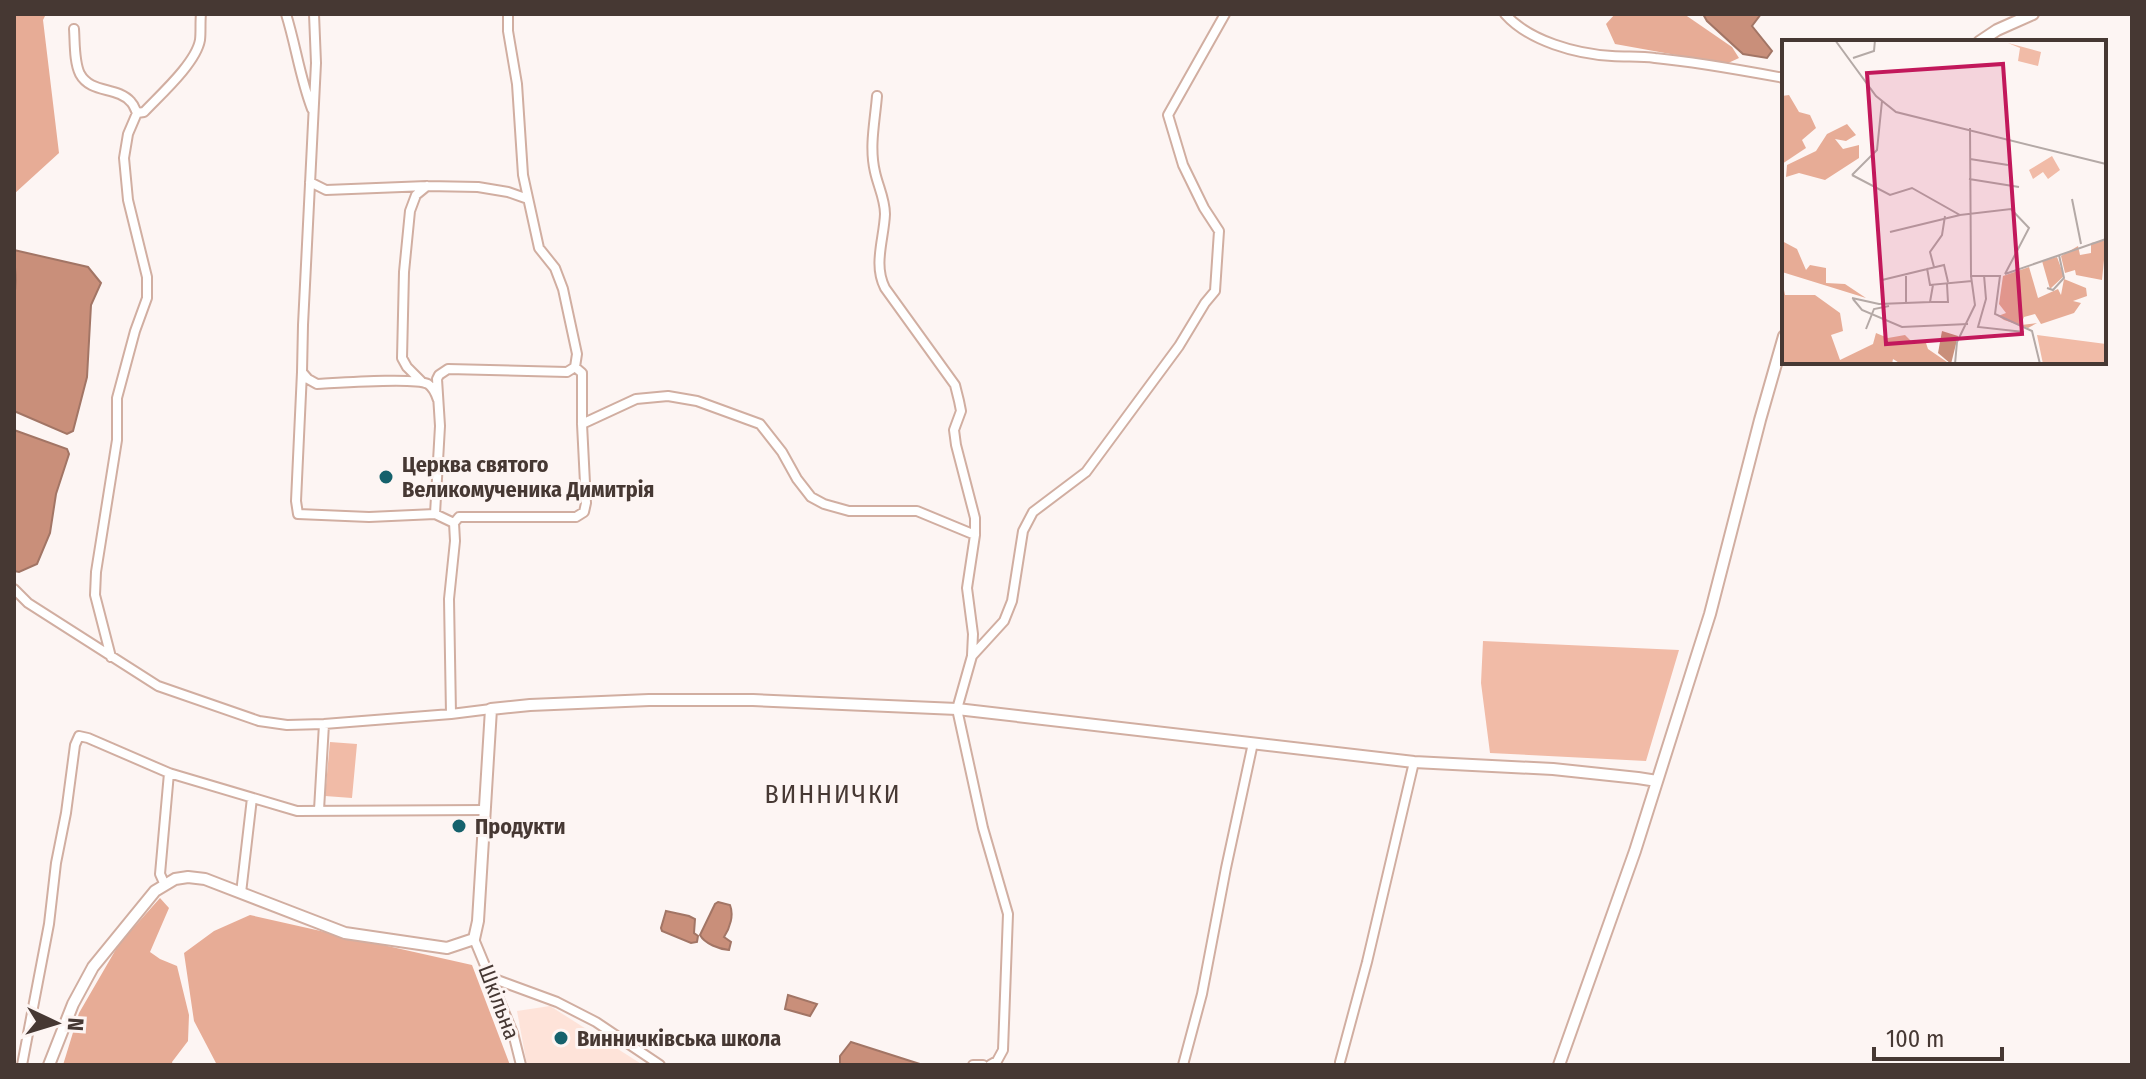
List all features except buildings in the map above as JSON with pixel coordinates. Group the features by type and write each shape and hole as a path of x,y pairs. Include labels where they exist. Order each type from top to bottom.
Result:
{"street":[{"path":"137,113 144,112 189,62 200,43 201,14"},
{"path":"286,14 305,91 314,114"},
{"path":"314,14 316,63 303,310 298,514 369,517 435,514 454,523"},
{"path":"435,514 440,426 439,375 448,369 567,372 575,367 577,354 563,289 555,268 539,248 523,175 517,84 508,14"},
{"path":"972,656 1004,621 1012,601 1023,531 1033,512 1086,472 1179,346 1215,291 1219,231 1183,165 1168,115 1225,14"},
{"path":"1505,14 1534,35 1565,48 1609,56 1653,57 1782,78"},
{"path":"1982,40 2033,14"},
{"path":"74,29 79,72 85,82 130,101 137,113"},
{"path":"877,96 872,149 885,213 880,279 955,385 961,411 954,430 956,445 975,518 967,588 973,634 972,656 957,709 983,828 1008,914 1003,1050 997,1061 990,1065"},
{"path":"111,657 95,595 96,572 117,440 117,398 147,298 147,277 128,200 124,158 128,134 137,113"},
{"path":"310,182 326,190 478,187 528,199"},
{"path":"427,186 416,195 410,211 402,358 421,382 431,387 438,400"},
{"path":"1559,1065 1657,781 1710,614 1782,343"},
{"path":"451,714 449,599 454,523 459,517 576,517 584,512 582,373 575,367"},
{"path":"302,372 317,384 390,380 421,382"},
{"path":"582,424 636,399 668,396 697,401 760,424 811,497 824,504 849,511 917,511 975,535"},
{"path":"14,589 28,603 158,686 259,721 287,725 451,714 530,705 753,700 957,709 1414,762 1553,769 1657,781"},
{"path":"49,1065 73,1004 93,967 155,891 175,879 205,879 345,933 447,948 474,939 478,921 491,709"},
{"path":"319,810 324,724"},
{"path":"22,1065 49,924 56,863 79,736 169,773 297,811 485,810"},
{"path":"1183,1065 1202,994 1253,743"},
{"path":"1340,1062 1414,762"},
{"path":"165,885 160,874 169,773"},
{"path":"241,893 252,798"},
{"name":"Шкільна","path":"474,939 513,1033 521,1065"},
{"path":"489,977 557,1002 596,1022 660,1065"},
{"path":"973,1065 983,1065"}],"shaded area":[{"path":"14,14 46,14 43,20 59,153 14,194"},
{"path":"1615,14 1684,14 1732,47 1739,58 1726,64 1615,44 1606,24"},
{"path":"1703,14 1761,14 1752,26 1772,51 1767,58 1743,54"},
{"path":"14,250 88,267 101,283 91,305 87,377 73,431 67,434 14,411"},
{"path":"14,430 67,449 69,454 56,494 50,533 37,564 19,572 14,571"},
{"path":"1483,641 1679,650 1646,761 1490,753 1481,683"},
{"path":"330,742 357,744 352,798 325,796"},
{"path":"160,898 169,908 150,952 177,966 189,1015 188,1041 172,1062 173,1065 63,1065 79,1013 119,944"},
{"path":"718,902 730,905 731,909 731,921 724,937 731,942 729,950 713,946 700,935"},
{"path":"666,911 695,919 697,942 691,943 662,931"},
{"path":"250,915 472,965 510,1065 217,1065 194,1021 184,953 214,931"},
{"path":"788,995 817,1004 810,1016 785,1009"},
{"name":"Винничківська школа","path":"550,1006 643,1065 527,1065 517,1011"},
{"path":"851,1042 923,1065 840,1065 840,1056"}],"place":[{"name":"Церква святого Великомученика Димитрія","path":"386,477"},
{"name":"Продукти","path":"459,826"},
{"name":"Винничківська школа","path":"561,1038"}],"district":[{"name":"ВИННИЧКИ","path":"833,794"}]}
